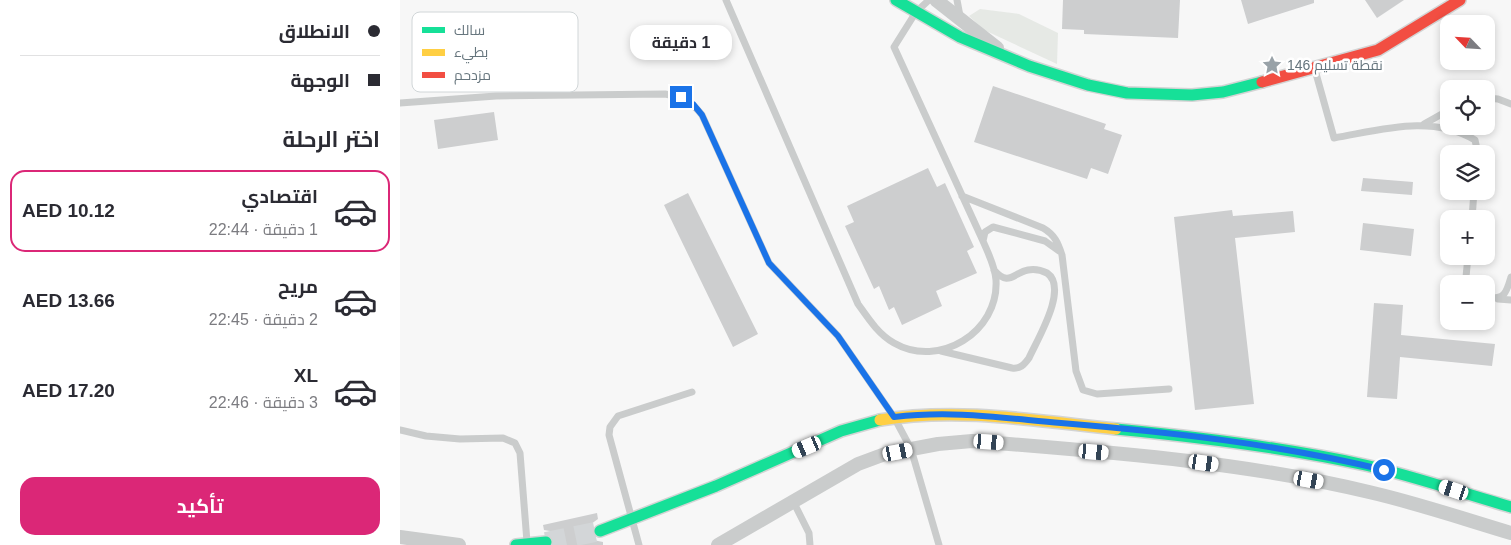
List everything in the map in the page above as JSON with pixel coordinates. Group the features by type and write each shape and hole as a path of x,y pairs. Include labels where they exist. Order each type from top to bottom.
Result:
{"street":[{"path":"896,0 960,37 1059,76 1126,93 1192,95 1223,92 1315,69 1378,50 1460,0"},
{"path":"936,0 1007,56"},
{"path":"600,531 646,516 857,426 894,417 940,413 976,414 1220,440 1375,467 1419,478 1511,507"},
{"path":"718,545 858,464 885,454 972,441 1175,459 1368,491 1511,533"},
{"path":"400,537 459,545"},
{"path":"523,545 546,542"}],"lane":[{"path":"726,0 858,304 880,333 894,344 923,352 953,346 965,340 981,325 993,301 996,281 983,241 894,47 916,12 930,0"},
{"path":"957,0 956,6 961,19"},
{"path":"1315,69 1334,138 1424,124 1440,115"},
{"path":"400,104 496,96 665,94 681,97 693,104 702,115 769,263 838,336 894,417 911,449 938,545"},
{"path":"1495,99 1511,104"},
{"path":"1424,124 1464,134 1475,140 1476,145"},
{"path":"962,196 1052,233 1057,240 1062,255 1076,371 1083,390 1097,394 1169,389"},
{"path":"983,241 983,236 989,229 1002,229 1045,241 1057,248 1062,255"},
{"path":"938,350 1012,368 1018,368 1025,364 1054,304 1055,286 1052,278 1043,271 1028,270 1013,278 1008,278 1002,277 994,270"},
{"path":"1498,299 1506,293 1511,278"},
{"path":"1495,299 1511,300"},
{"path":"639,545 609,435 610,427 618,416 692,392"},
{"path":"400,430 426,436 460,439 503,438 515,443 520,453 523,545"},
{"path":"792,501 809,533 810,545"}],"shaded area":[{"path":"980,9 1019,14 1058,33 1057,64 984,30 969,16"}],"building":[{"path":"1063,0 1180,0 1178,38 1084,34 1084,30 1062,29"},
{"path":"1241,0 1314,0 1314,3 1248,24"},
{"path":"1365,0 1404,0 1377,18"},
{"path":"993,86 1106,124 1104,129 1122,135 1108,174 1091,168 1087,179 974,142"},
{"path":"494,112 498,140 438,149 434,120"},
{"path":"928,168 937,187 945,183 974,247 967,251 977,273 936,291 942,306 902,325 894,307 889,310 879,286 874,289 845,226 854,222 847,206"},
{"path":"1363,178 1413,182 1412,195 1361,191"},
{"path":"688,193 758,334 733,347 664,205"},
{"path":"1232,210 1233,216 1293,211 1295,232 1235,238 1254,404 1195,410 1174,217"},
{"path":"1363,223 1414,229 1411,256 1360,250"},
{"path":"1374,303 1403,305 1401,335 1495,344 1492,366 1400,357 1397,399 1367,397"},
{"path":"597,513 598,519 591,524 589,535 593,540 603,542 603,545 557,545 555,535 550,531 544,530 543,525"}],"tunnel":[{"path":"546,542 600,531"}],"traffic: fast":[{"path":"896,0 960,37 1029,66 1088,85 1127,93 1192,95 1223,92 1262,82"},
{"path":"600,531 716,486 841,431 880,420"},
{"path":"1116,429 1241,443 1365,465 1402,474 1511,507"},
{"path":"516,545 546,542"}],"traffic: slow":[{"path":"880,420 909,416 968,415 1028,419 1116,429"}],"traffic: jam":[{"path":"1262,82 1378,50 1460,0"}],"place":[{"name":"نقطة تسليم 146","path":"1272,65"}],"route":[{"path":"681,97 693,104 702,115 769,263 838,336 860,365 894,417 940,413 976,414 1186,435 1335,459 1384,470"}]}
